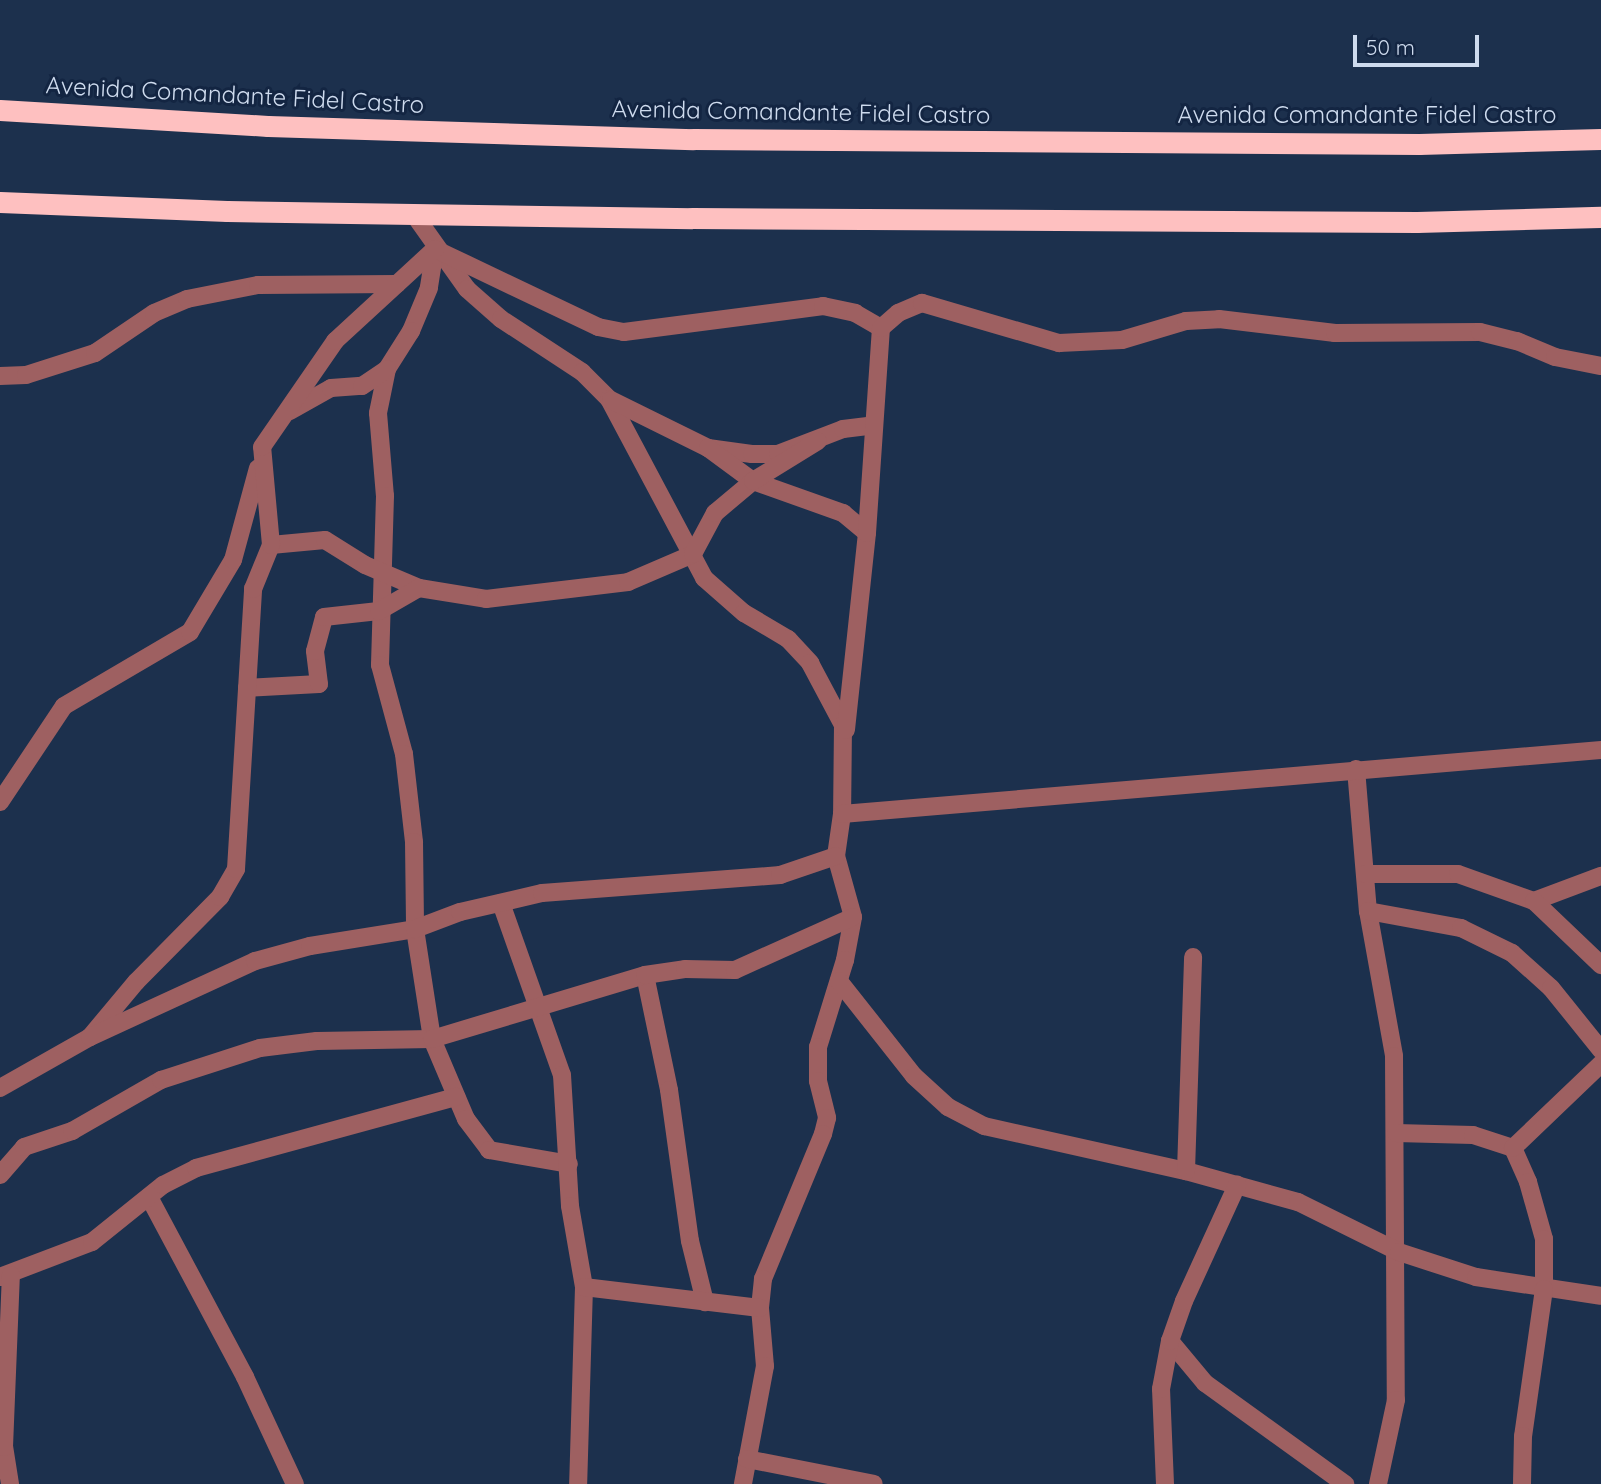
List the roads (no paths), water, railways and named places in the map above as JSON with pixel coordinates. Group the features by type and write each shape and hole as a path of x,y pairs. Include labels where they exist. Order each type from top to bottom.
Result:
{"highway":[{"name":"Avenida Comandante Fidel Castro","path":"0,110 268,126 693,139 1405,144 1601,139"},
{"path":"0,202 414,214 1403,222 1601,217"}],"street":[{"path":"414,214 435,249 467,289 493,312 582,372 609,399 704,578 720,595 788,639 827,689 843,726 839,789 842,814 836,856 853,917 839,981 818,1047 825,1126 763,1279 760,1308 765,1366 743,1484"},
{"path":"0,802 64,706 190,632 233,560 262,447 335,341 435,249"},
{"path":"435,249 598,327 624,331 823,306 855,313 881,328"},
{"path":"435,249 429,288 411,331 387,369 378,413 385,496 384,574 379,611 380,665 404,754 414,842 415,929 432,1039 466,1119 489,1150 569,1164"},
{"path":"0,376 26,374 95,353 154,313 187,299 258,285 397,284"},
{"path":"839,789 867,533 881,328 898,313 922,303 1059,342 1122,340 1201,319 1335,333 1470,332 1601,366"},
{"path":"285,414 331,388 362,386 387,369"},
{"path":"609,399 708,449 753,481 843,513 867,533"},
{"path":"271,545 325,540 384,574 419,588 486,599 628,582 693,554 715,513 753,481 818,441 843,429 874,425"},
{"path":"708,449 766,455 818,441"},
{"path":"90,1037 229,885 236,869 253,589 271,545 262,447"},
{"path":"247,688 319,684 315,651 324,617 379,611 419,588"},
{"path":"842,814 1601,750"},
{"path":"1356,769 1368,911 1394,1056 1399,1252 1396,1401 1378,1484"},
{"path":"0,1088 90,1037 255,961 310,946 415,929 501,903 542,894 780,875 836,856"},
{"path":"1365,874 1458,874 1534,901 1601,965"},
{"path":"1534,901 1601,876"},
{"path":"501,903 562,1075 570,1206 584,1287 578,1484"},
{"path":"1368,911 1461,928 1512,953 1551,988 1601,1050"},
{"path":"0,1175 24,1147 72,1131 161,1080 260,1048 317,1041 432,1039 645,975 685,969 735,970 853,917"},
{"path":"1186,1171 1193,957"},
{"path":"645,975 669,1090 690,1241 705,1302"},
{"path":"839,981 914,1076 968,1119 1017,1136 1186,1171 1298,1202 1399,1252 1476,1278 1601,1296"},
{"path":"1513,1148 1601,1064"},
{"path":"10,1484 4,1447 6,1276 92,1242 149,1197 196,1168 456,1097"},
{"path":"1396,1133 1473,1135 1513,1148"},
{"path":"1513,1148 1544,1239 1544,1289 1523,1436 1522,1484"},
{"path":"1165,1484 1161,1389 1170,1340 1237,1185"},
{"path":"149,1197 246,1377 295,1484"},
{"path":"584,1287 760,1308"},
{"path":"1170,1340 1205,1384 1345,1484"},
{"path":"747,1459 874,1484"}]}
